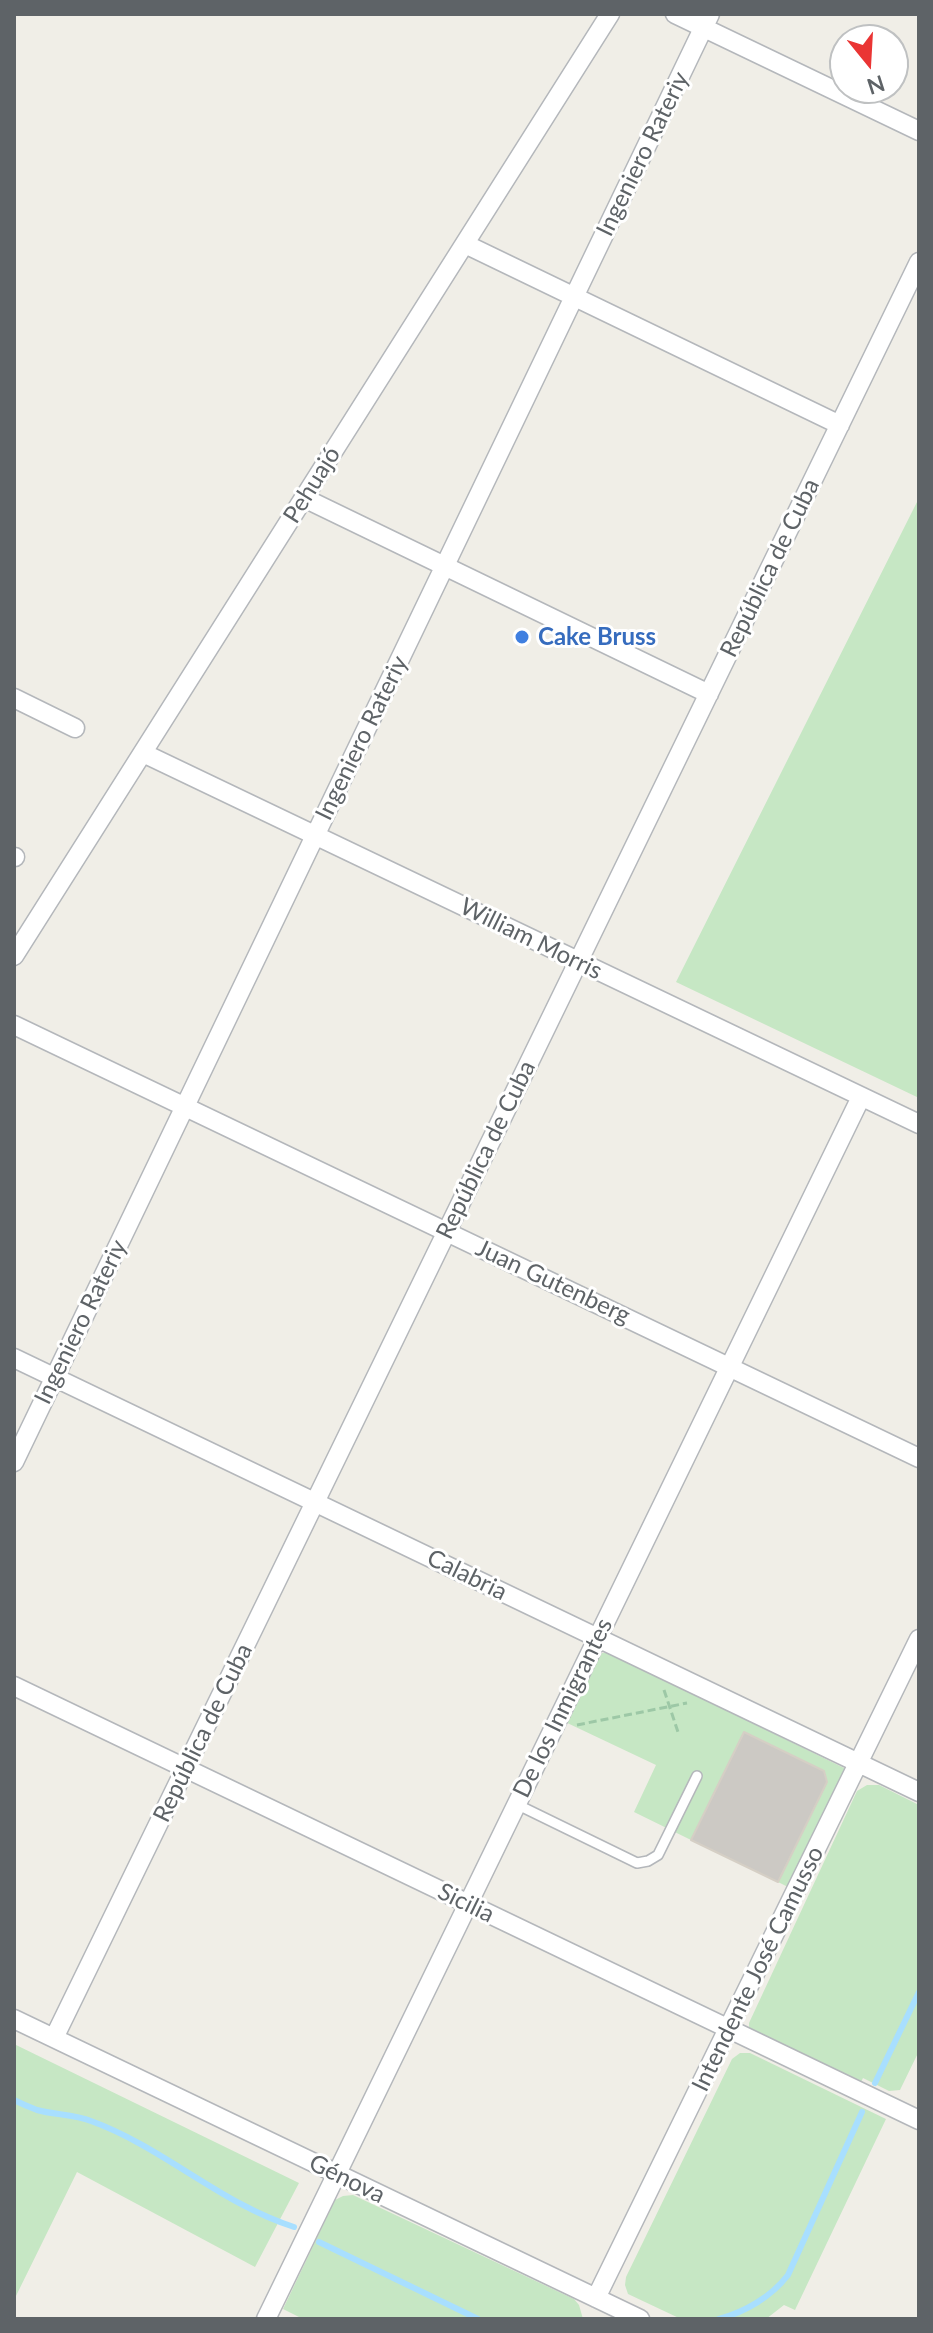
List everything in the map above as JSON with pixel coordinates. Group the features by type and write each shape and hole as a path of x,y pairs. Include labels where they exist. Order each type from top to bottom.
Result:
{"street":[{"name":"Pehuajó","path":"14,956 610,14"},
{"path":"675,14 706,21 919,131"},
{"name":"Ingeniero Rateriy","path":"14,1462 706,21"},
{"path":"465,244 840,425"},
{"name":"República de Cuba","path":"54,2038 919,262"},
{"path":"304,498 709,694"},
{"path":"14,698 75,728"},
{"name":"William Morris","path":"143,753 919,1124"},
{"name":"Juan Gutenberg","path":"14,1025 919,1458"},
{"name":"De los Inmigrantes","path":"266,2319 861,1097"},
{"name":"Calabria","path":"14,1358 919,1792"},
{"name":"Intendente José Camusso","path":"596,2298 919,1639"},
{"name":"Sicilia","path":"14,1686 919,2120"},
{"name":"Génova","path":"14,2019 640,2319"}],"lane":[{"path":"516,1804 637,1863 658,1855 697,1776"}],"path":[{"path":"655,1665 678,1732"},
{"path":"575,1727 691,1703"}],"green space":[{"path":"919,498 919,1098 676,982"},
{"path":"600,1653 610,1653 844,1768 845,1772 792,1889 778,1882 824,1771 744,1733 691,1840 634,1812 656,1765 563,1721"},
{"path":"867,1785 879,1785 919,1805 919,2051 900,2090 889,2091 863,2078 860,2084 749,2030 749,2023 857,1791"},
{"path":"14,2044 299,2183 255,2267 77,2172 14,2300"},
{"path":"740,2053 750,2053 886,2119 795,2310 784,2305 766,2319 681,2319 628,2294 626,2277 732,2059"},
{"path":"353,2195 574,2299 583,2319 303,2319 283,2309 335,2200"}],"building":[{"path":"744,1732 824,1771 827,1782 778,1882 691,1840"}],"waterway":[{"path":"875,2083 919,1992"},
{"path":"14,2100 37,2110 84,2119 117,2132 242,2204 294,2227"},
{"path":"719,2319 757,2303 788,2275 862,2112"},
{"path":"319,2242 478,2319"}],"place":[{"name":"Cake Bruss","path":"522,637"}]}
